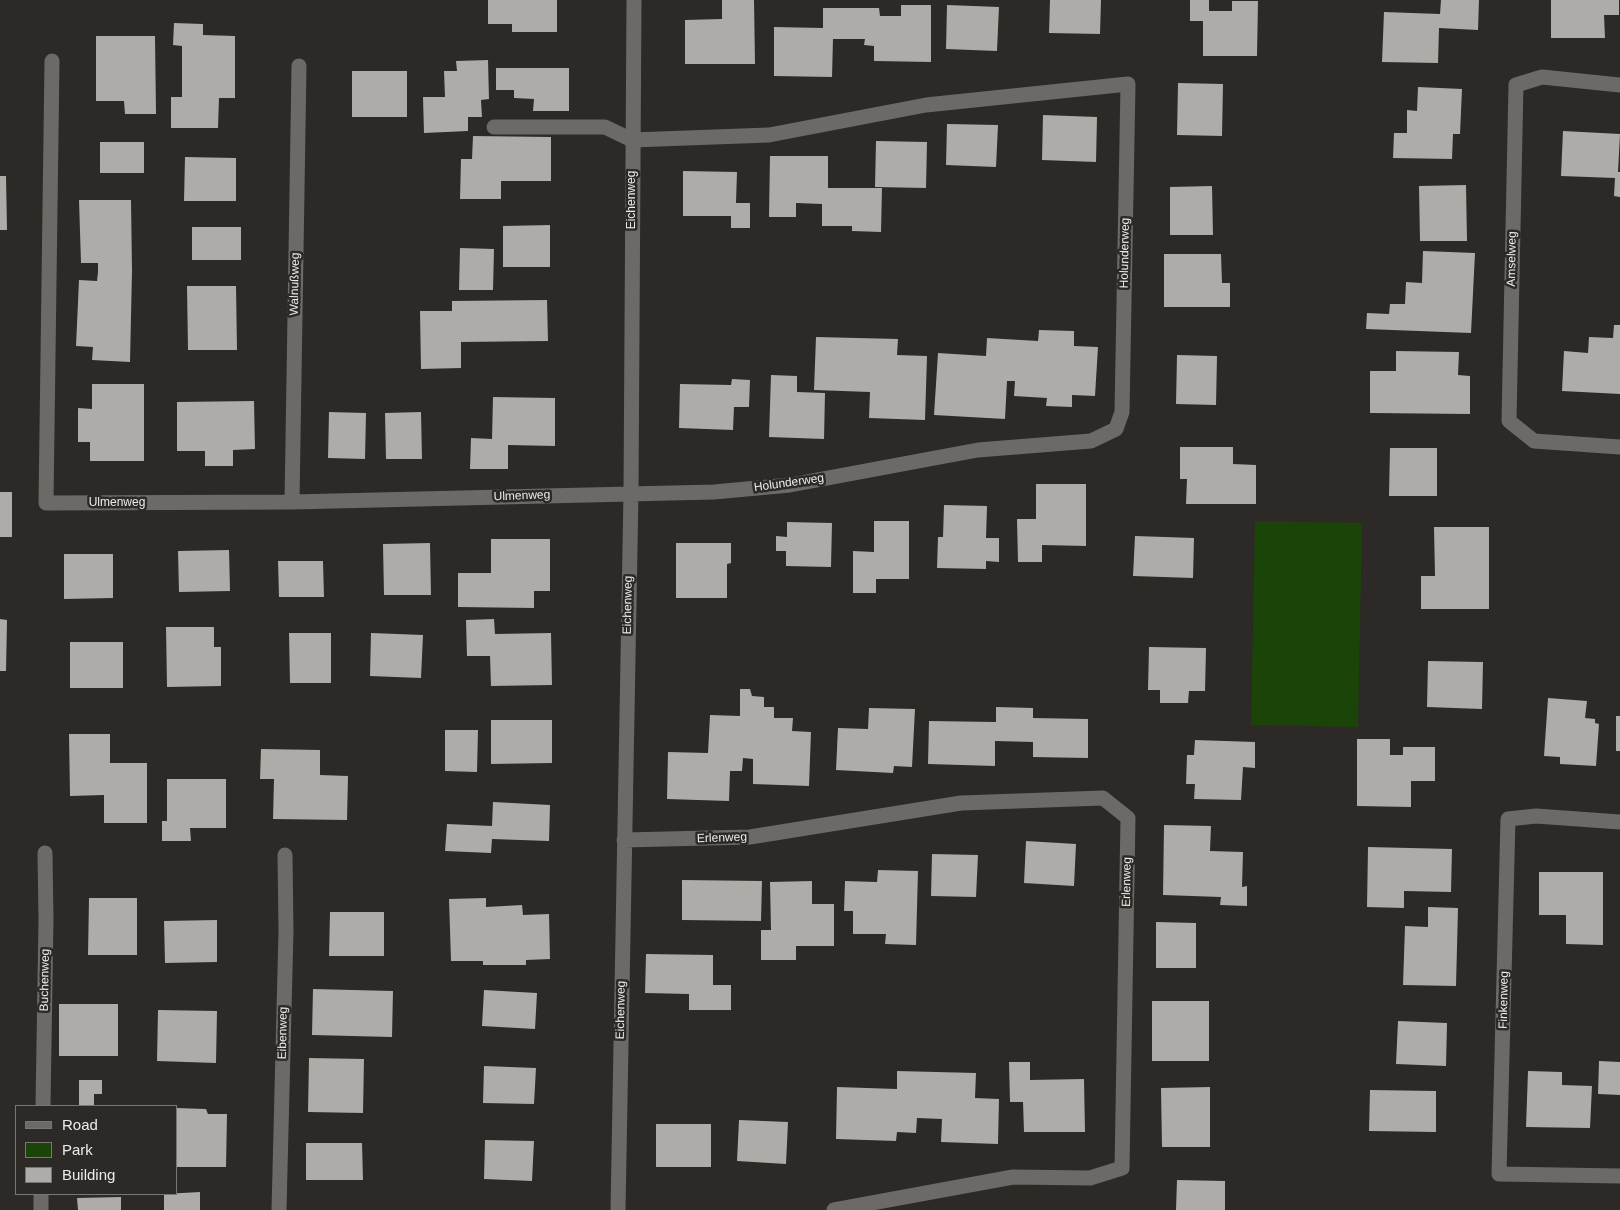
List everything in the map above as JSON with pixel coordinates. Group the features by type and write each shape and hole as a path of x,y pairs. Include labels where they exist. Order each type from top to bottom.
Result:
{"street":[{"name":"Eichenweg","path":"618,1210 631,493 634,0"},
{"name":"Ulmenweg","path":"52,61 46,504 292,502 631,493"},
{"name":"Walnußweg","path":"292,502 299,66"},
{"name":"Amselweg","path":"1620,85 1542,77 1516,86 1509,421 1534,441 1620,447"},
{"name":"Holunderweg","path":"631,493 714,492 790,485 978,450 1091,441 1116,429 1122,412 1128,84 926,105 769,135 632,140"},
{"path":"494,127 605,128 632,140"},
{"name":"Erlenweg","path":"624,840 750,837 961,803 1103,798 1128,818 1122,1168 1090,1178 1013,1177 834,1210"},
{"name":"Finkenweg","path":"1620,822 1536,816 1508,819 1500,1174 1620,1176"},
{"name":"Buchenweg","path":"43,1105 46,920 44,853"},
{"name":"Eibenweg","path":"279,1210 286,931 285,856"},
{"path":"41,1195 41,1210"}],"green space":[{"path":"1255,521 1362,523 1358,727 1251,725"}],"building":[{"path":"488,0 557,0 557,32 512,32 512,24 488,24"},
{"path":"722,0 754,0 755,64 685,64 685,20 722,19"},
{"path":"1050,0 1101,0 1100,34 1049,33"},
{"path":"1190,0 1209,0 1209,11 1232,11 1232,1 1258,1 1257,56 1203,56 1203,21 1190,21"},
{"path":"1441,0 1479,0 1478,30 1439,28 1438,63 1382,62 1384,12 1440,14"},
{"path":"1551,0 1619,0 1619,15 1604,15 1605,38 1551,38"},
{"path":"901,5 931,5 931,62 874,61 874,46 864,45 865,39 833,39 832,77 774,76 774,27 823,28 823,8 879,8 880,16 901,16"},
{"path":"947,5 999,7 997,51 946,49"},
{"path":"174,23 203,24 203,35 235,36 235,98 219,98 218,128 171,128 171,97 182,97 182,46 173,45"},
{"path":"96,36 155,36 156,114 125,114 124,101 96,101"},
{"path":"488,60 489,99 481,100 482,117 468,117 468,131 424,133 423,97 445,97 444,71 457,71 456,61"},
{"path":"496,68 569,68 569,111 533,111 534,99 514,98 514,90 496,90"},
{"path":"352,71 407,71 407,117 352,117"},
{"path":"1178,83 1223,84 1222,136 1177,135"},
{"path":"1418,87 1462,89 1460,134 1453,134 1452,159 1393,158 1394,133 1407,133 1407,110 1417,111"},
{"path":"1043,115 1097,117 1096,162 1042,160"},
{"path":"947,124 998,125 996,167 946,165"},
{"path":"1563,131 1620,134 1618,172 1620,172 1620,197 1614,196 1615,178 1561,176"},
{"path":"473,136 551,137 551,181 501,181 501,199 460,199 461,159 472,159"},
{"path":"876,141 927,142 926,188 875,187"},
{"path":"100,142 144,142 144,173 100,173"},
{"path":"770,156 828,156 828,188 882,188 881,232 852,231 852,226 822,226 822,204 796,203 796,217 769,217"},
{"path":"185,157 236,158 236,201 184,201"},
{"path":"683,171 737,172 736,203 750,203 750,228 731,228 731,216 683,216"},
{"path":"0,176 6,176 7,230 0,230"},
{"path":"1466,185 1467,241 1420,241 1419,186"},
{"path":"1212,186 1213,235 1170,235 1170,187"},
{"path":"79,200 131,200 130,362 92,360 93,347 76,346 79,280 97,281 98,272 98,263 81,263"},
{"path":"550,225 550,267 503,267 503,226"},
{"path":"192,227 241,227 241,260 192,260"},
{"path":"460,248 494,249 493,290 459,290"},
{"path":"1423,251 1475,253 1471,333 1366,329 1367,313 1389,314 1390,304 1405,304 1406,282 1422,283"},
{"path":"1164,254 1221,254 1222,283 1230,283 1230,307 1164,307"},
{"path":"187,286 236,286 237,350 188,350"},
{"path":"547,300 548,341 461,342 461,368 421,369 420,311 452,311 452,301"},
{"path":"1614,325 1620,325 1620,394 1562,391 1564,351 1588,353 1589,337 1613,338"},
{"path":"1039,330 1074,331 1074,346 1098,347 1095,396 1072,395 1072,407 1046,406 1047,398 1014,396 1015,381 1007,381 1005,419 934,415 938,353 986,356 987,338 1038,341"},
{"path":"816,337 898,339 897,355 927,356 925,420 869,418 870,392 814,390"},
{"path":"1396,351 1459,352 1458,375 1470,376 1470,414 1370,413 1370,371 1396,371"},
{"path":"1177,355 1217,356 1216,405 1176,404"},
{"path":"771,375 797,376 797,392 825,393 824,439 769,437"},
{"path":"732,379 750,380 749,407 734,407 733,430 679,428 680,384 731,385"},
{"path":"92,384 144,384 144,461 90,461 90,442 78,442 78,408 92,409"},
{"path":"493,397 555,398 555,446 508,445 508,469 470,469 471,438 492,439"},
{"path":"254,401 255,449 233,450 233,466 205,466 205,451 177,451 177,402"},
{"path":"329,412 366,413 365,459 328,458"},
{"path":"421,412 422,459 386,459 385,413"},
{"path":"1180,447 1233,447 1233,464 1256,465 1256,504 1186,504 1187,479 1180,479"},
{"path":"1390,448 1437,448 1437,496 1389,496"},
{"path":"1036,484 1086,484 1086,546 1042,545 1042,562 1018,562 1017,519 1036,519"},
{"path":"0,492 12,492 12,537 0,537"},
{"path":"944,505 987,506 986,538 999,538 999,562 986,561 986,569 937,568 938,537 943,537"},
{"path":"874,521 909,521 909,579 876,579 876,593 853,593 853,551 874,552"},
{"path":"787,522 832,523 831,567 786,566 786,551 776,551 776,536 787,537"},
{"path":"1434,527 1489,527 1489,609 1421,609 1421,576 1435,576"},
{"path":"1135,536 1194,538 1193,578 1133,576"},
{"path":"491,539 550,539 550,591 534,591 534,608 458,607 458,573 491,573"},
{"path":"430,543 431,595 384,595 383,544"},
{"path":"676,543 731,543 731,563 727,564 727,598 676,598"},
{"path":"229,550 230,591 179,592 178,551"},
{"path":"64,554 113,554 113,598 64,599"},
{"path":"278,561 323,561 324,597 279,597"},
{"path":"0,619 7,620 6,671 0,671"},
{"path":"494,619 495,634 551,633 552,685 491,686 490,656 467,656 466,620"},
{"path":"166,627 214,627 214,647 221,647 221,686 167,687"},
{"path":"289,633 331,633 331,683 290,683"},
{"path":"371,633 423,635 421,678 370,676"},
{"path":"70,642 123,642 123,688 70,688"},
{"path":"1149,647 1206,648 1205,691 1189,691 1188,703 1160,703 1160,690 1148,690"},
{"path":"1428,661 1483,662 1482,709 1427,707"},
{"path":"740,689 750,689 752,696 764,697 764,707 774,707 774,718 793,718 792,731 811,732 809,786 753,784 753,759 743,758 742,771 730,771 729,801 667,799 668,752 708,753 710,715 740,716"},
{"path":"1548,698 1587,701 1585,718 1595,719 1595,723 1599,724 1596,766 1560,764 1560,757 1544,756"},
{"path":"996,707 1033,708 1033,718 1088,719 1088,758 1033,757 1033,742 995,741 995,766 928,764 929,721 996,722"},
{"path":"869,708 915,709 912,767 894,766 893,773 836,770 838,728 868,729"},
{"path":"1616,716 1620,716 1620,751 1616,751"},
{"path":"491,720 552,720 552,763 491,764"},
{"path":"445,730 478,730 477,772 445,771"},
{"path":"69,734 110,734 110,763 147,763 147,823 104,823 104,795 70,796"},
{"path":"1357,739 1390,739 1390,755 1403,755 1403,747 1435,747 1435,781 1411,781 1411,807 1357,806"},
{"path":"1195,740 1255,742 1255,768 1243,767 1241,800 1194,799 1195,784 1186,784 1187,755 1194,755"},
{"path":"261,749 320,750 320,775 348,776 347,820 273,819 274,779 260,779"},
{"path":"167,779 226,779 226,828 190,828 191,841 162,841 162,821 167,821"},
{"path":"493,802 550,805 549,841 492,839 491,853 445,851 447,824 492,826"},
{"path":"1164,825 1211,826 1210,851 1243,852 1242,887 1247,886 1247,906 1220,905 1221,897 1163,895"},
{"path":"1026,841 1076,844 1074,886 1024,883"},
{"path":"1368,847 1452,849 1451,892 1404,891 1404,908 1367,907"},
{"path":"932,854 978,855 976,897 931,896"},
{"path":"878,870 918,871 916,945 885,944 886,934 853,934 853,911 844,911 845,881 877,882"},
{"path":"1539,872 1603,872 1603,945 1566,944 1566,915 1539,915"},
{"path":"682,880 762,881 761,921 682,920"},
{"path":"812,881 812,904 834,904 834,946 796,946 796,960 761,960 761,930 771,930 770,882"},
{"path":"89,898 137,898 137,955 88,955"},
{"path":"486,898 486,907 522,905 523,915 549,914 550,959 526,960 526,965 483,965 483,961 451,961 449,899"},
{"path":"1428,907 1458,908 1456,986 1403,985 1405,926 1428,927"},
{"path":"330,912 384,912 384,956 329,956"},
{"path":"217,920 217,962 165,963 164,921"},
{"path":"1156,922 1196,923 1196,968 1156,968"},
{"path":"646,954 713,955 713,985 731,985 731,1010 689,1010 689,994 645,993"},
{"path":"313,989 393,991 392,1037 312,1035"},
{"path":"484,990 537,993 535,1029 482,1026"},
{"path":"1152,1001 1209,1001 1209,1061 1152,1061"},
{"path":"59,1004 118,1004 118,1056 59,1056"},
{"path":"158,1010 217,1011 216,1063 157,1061"},
{"path":"1398,1021 1447,1023 1446,1066 1396,1064"},
{"path":"309,1058 364,1059 363,1113 308,1112"},
{"path":"1599,1061 1620,1062 1620,1095 1598,1094"},
{"path":"1009,1062 1030,1062 1030,1080 1084,1079 1085,1132 1024,1132 1023,1102 1010,1102"},
{"path":"484,1066 536,1068 534,1104 483,1103"},
{"path":"897,1071 976,1073 975,1098 999,1099 998,1144 941,1142 942,1119 917,1118 916,1133 897,1132 896,1141 836,1139 837,1087 897,1089"},
{"path":"1528,1071 1562,1072 1562,1085 1592,1086 1590,1128 1526,1127"},
{"path":"79,1080 102,1080 102,1094 94,1094 94,1105 79,1105"},
{"path":"1210,1087 1210,1147 1162,1147 1161,1088"},
{"path":"1370,1090 1436,1091 1436,1132 1369,1131"},
{"path":"178,1108 206,1109 208,1114 227,1114 226,1167 178,1167"},
{"path":"739,1120 788,1122 786,1164 737,1161"},
{"path":"656,1124 711,1124 711,1167 656,1167"},
{"path":"485,1140 534,1141 532,1181 484,1179"},
{"path":"306,1143 362,1143 363,1180 306,1180"},
{"path":"1177,1180 1225,1181 1225,1210 1176,1210"},
{"path":"200,1192 200,1210 164,1210 164,1195 178,1195 178,1193"},
{"path":"121,1197 121,1210 78,1210 77,1198"}]}
